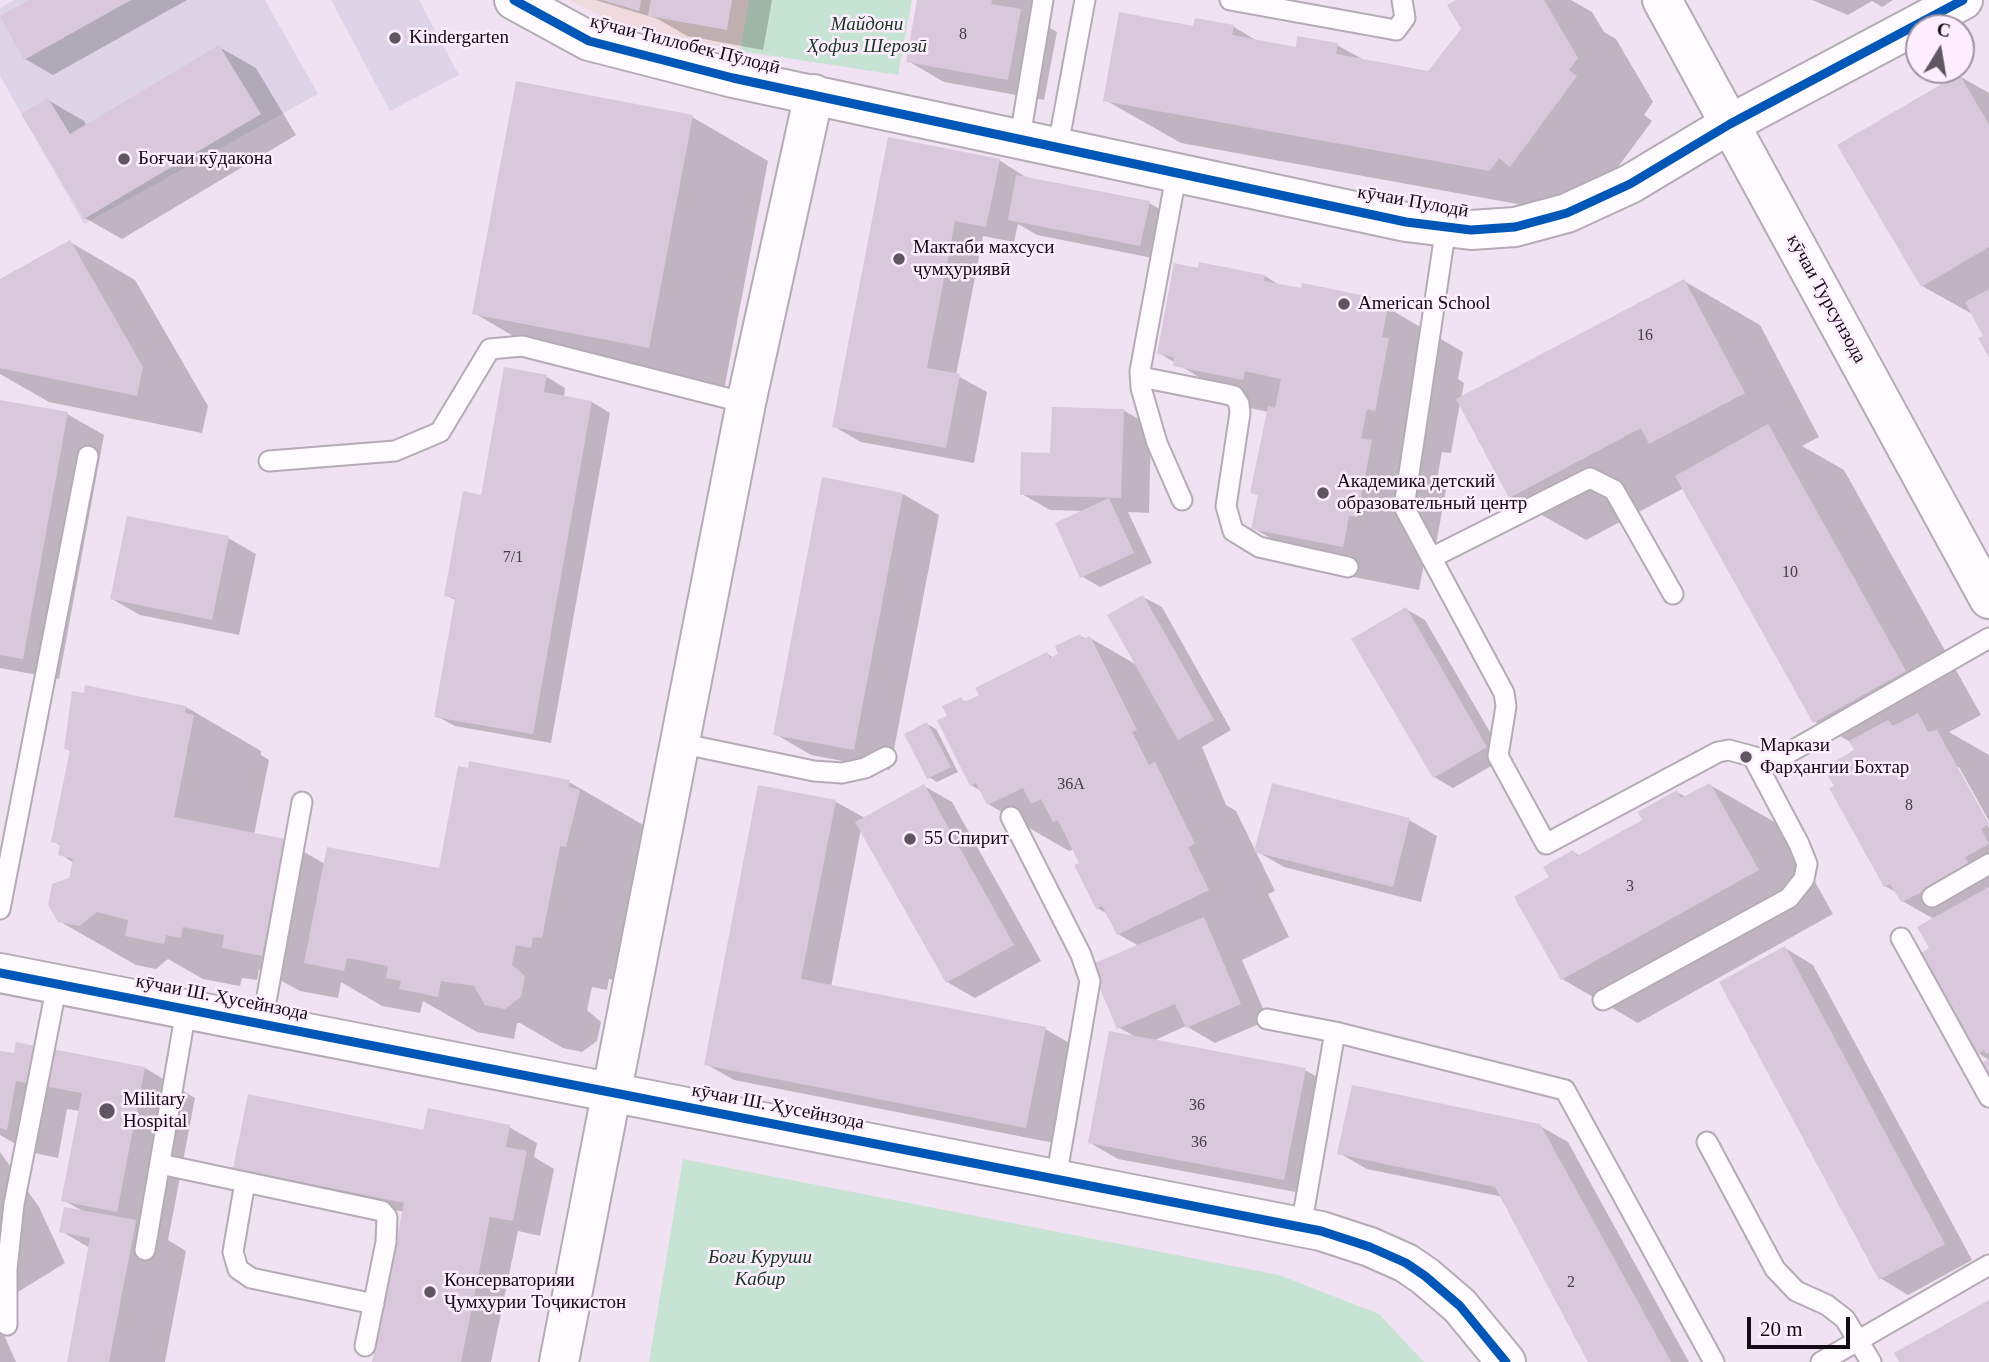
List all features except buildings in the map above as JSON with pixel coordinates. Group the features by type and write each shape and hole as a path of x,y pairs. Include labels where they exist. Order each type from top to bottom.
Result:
{"street":[{"name":"кӯчаи Тиллобек Пӯлодӣ","path":"514,0 589,41 733,78 814,94"},
{"name":"кӯчаи Турсунзода","path":"1662,0 1989,599"},
{"name":"кӯчаи Пулодӣ","path":"814,94 1406,222 1471,230 1515,227 1567,213 1630,184 1730,124 1963,0"},
{"path":"559,1362 746,403 814,94"},
{"name":"кӯчаи Ш. Ҳусейнзода","path":"0,973 1300,1227 1370,1247 1406,1263 1460,1306 1506,1362"}],"lane":[{"path":"1020,137 1043,0"},
{"path":"1058,146 1085,0"},
{"path":"1230,0 1392,30 1398,29 1404,22 1406,11 1403,0"},
{"path":"1177,171 1141,377 1157,443 1182,500"},
{"path":"1446,227 1404,507 1504,693 1506,706 1499,756 1546,844 1718,752 1729,750 1754,759 1766,760 1783,756 1989,638"},
{"path":"269,461 395,452 440,432 490,349 522,346 746,403"},
{"path":"1141,377 1234,396 1239,404 1238,434 1226,506 1233,531 1259,547 1348,567"},
{"path":"0,909 88,456"},
{"path":"1430,558 1590,478 1614,490 1673,594"},
{"path":"679,743 814,771 842,773 865,768 886,757"},
{"path":"1603,1000 1789,898 1804,878 1807,864 1800,845 1754,759"},
{"path":"262,1024 302,802"},
{"path":"1011,817 1081,955 1090,981 1056,1179"},
{"path":"0,821 14,840"},
{"path":"1932,897 1989,864"},
{"path":"1901,938 1989,1097"},
{"path":"7,1325 7,1269 14,1204 57,984"},
{"path":"145,1250 186,1010"},
{"path":"1267,1019 1335,1032 1565,1090 1714,1362"},
{"path":"1300,1227 1335,1032"},
{"path":"1707,1142 1775,1269 1796,1290 1827,1305 1845,1319 1871,1362"},
{"path":"160,1164 382,1211 387,1217 386,1242 365,1346"},
{"path":"246,1182 233,1252 238,1269 251,1278 373,1304"},
{"path":"1821,1362 1989,1265"}],"shaded area":[{"name":"Боғчаи кӯдакона","path":"14,0 265,0 318,94 84,224 0,76 0,8"},
{"name":"Kindergarten","path":"331,0 419,0 459,75 390,111"},
{"path":"569,0 749,0 740,51 620,26"}],"green space":[{"name":"Майдони Ҳофиз Шерозӣ","path":"749,0 912,0 898,75 740,51"},
{"name":"Боғи Куруши Кабир","path":"683,1159 1279,1275 1379,1314 1424,1362 649,1362"}],"cycle path":[{"path":"514,0 589,41 733,78 1406,222 1471,230 1515,227 1567,213 1630,184 1730,124 1963,0"},
{"path":"0,973 1321,1231 1370,1247 1406,1263 1425,1276 1460,1306 1506,1362"}],"place":[{"name":"Kindergarten","path":"395,38"},
{"name":"Боғчаи кӯдакона","path":"124,159"},
{"name":"Мактаби махсуси ҷумҳуриявӣ","path":"899,259"},
{"name":"American School","path":"1344,304"},
{"name":"Академика детский образовательный центр","path":"1323,493"},
{"name":"Маркази Фарҳангии Бохтар","path":"1746,757"},
{"name":"55 Спирит","path":"910,839"},
{"name":"Military Hospital","path":"107,1111"},
{"name":"Консерваторияи Ҷумҳурии Тоҷикистон","path":"430,1292"}]}
